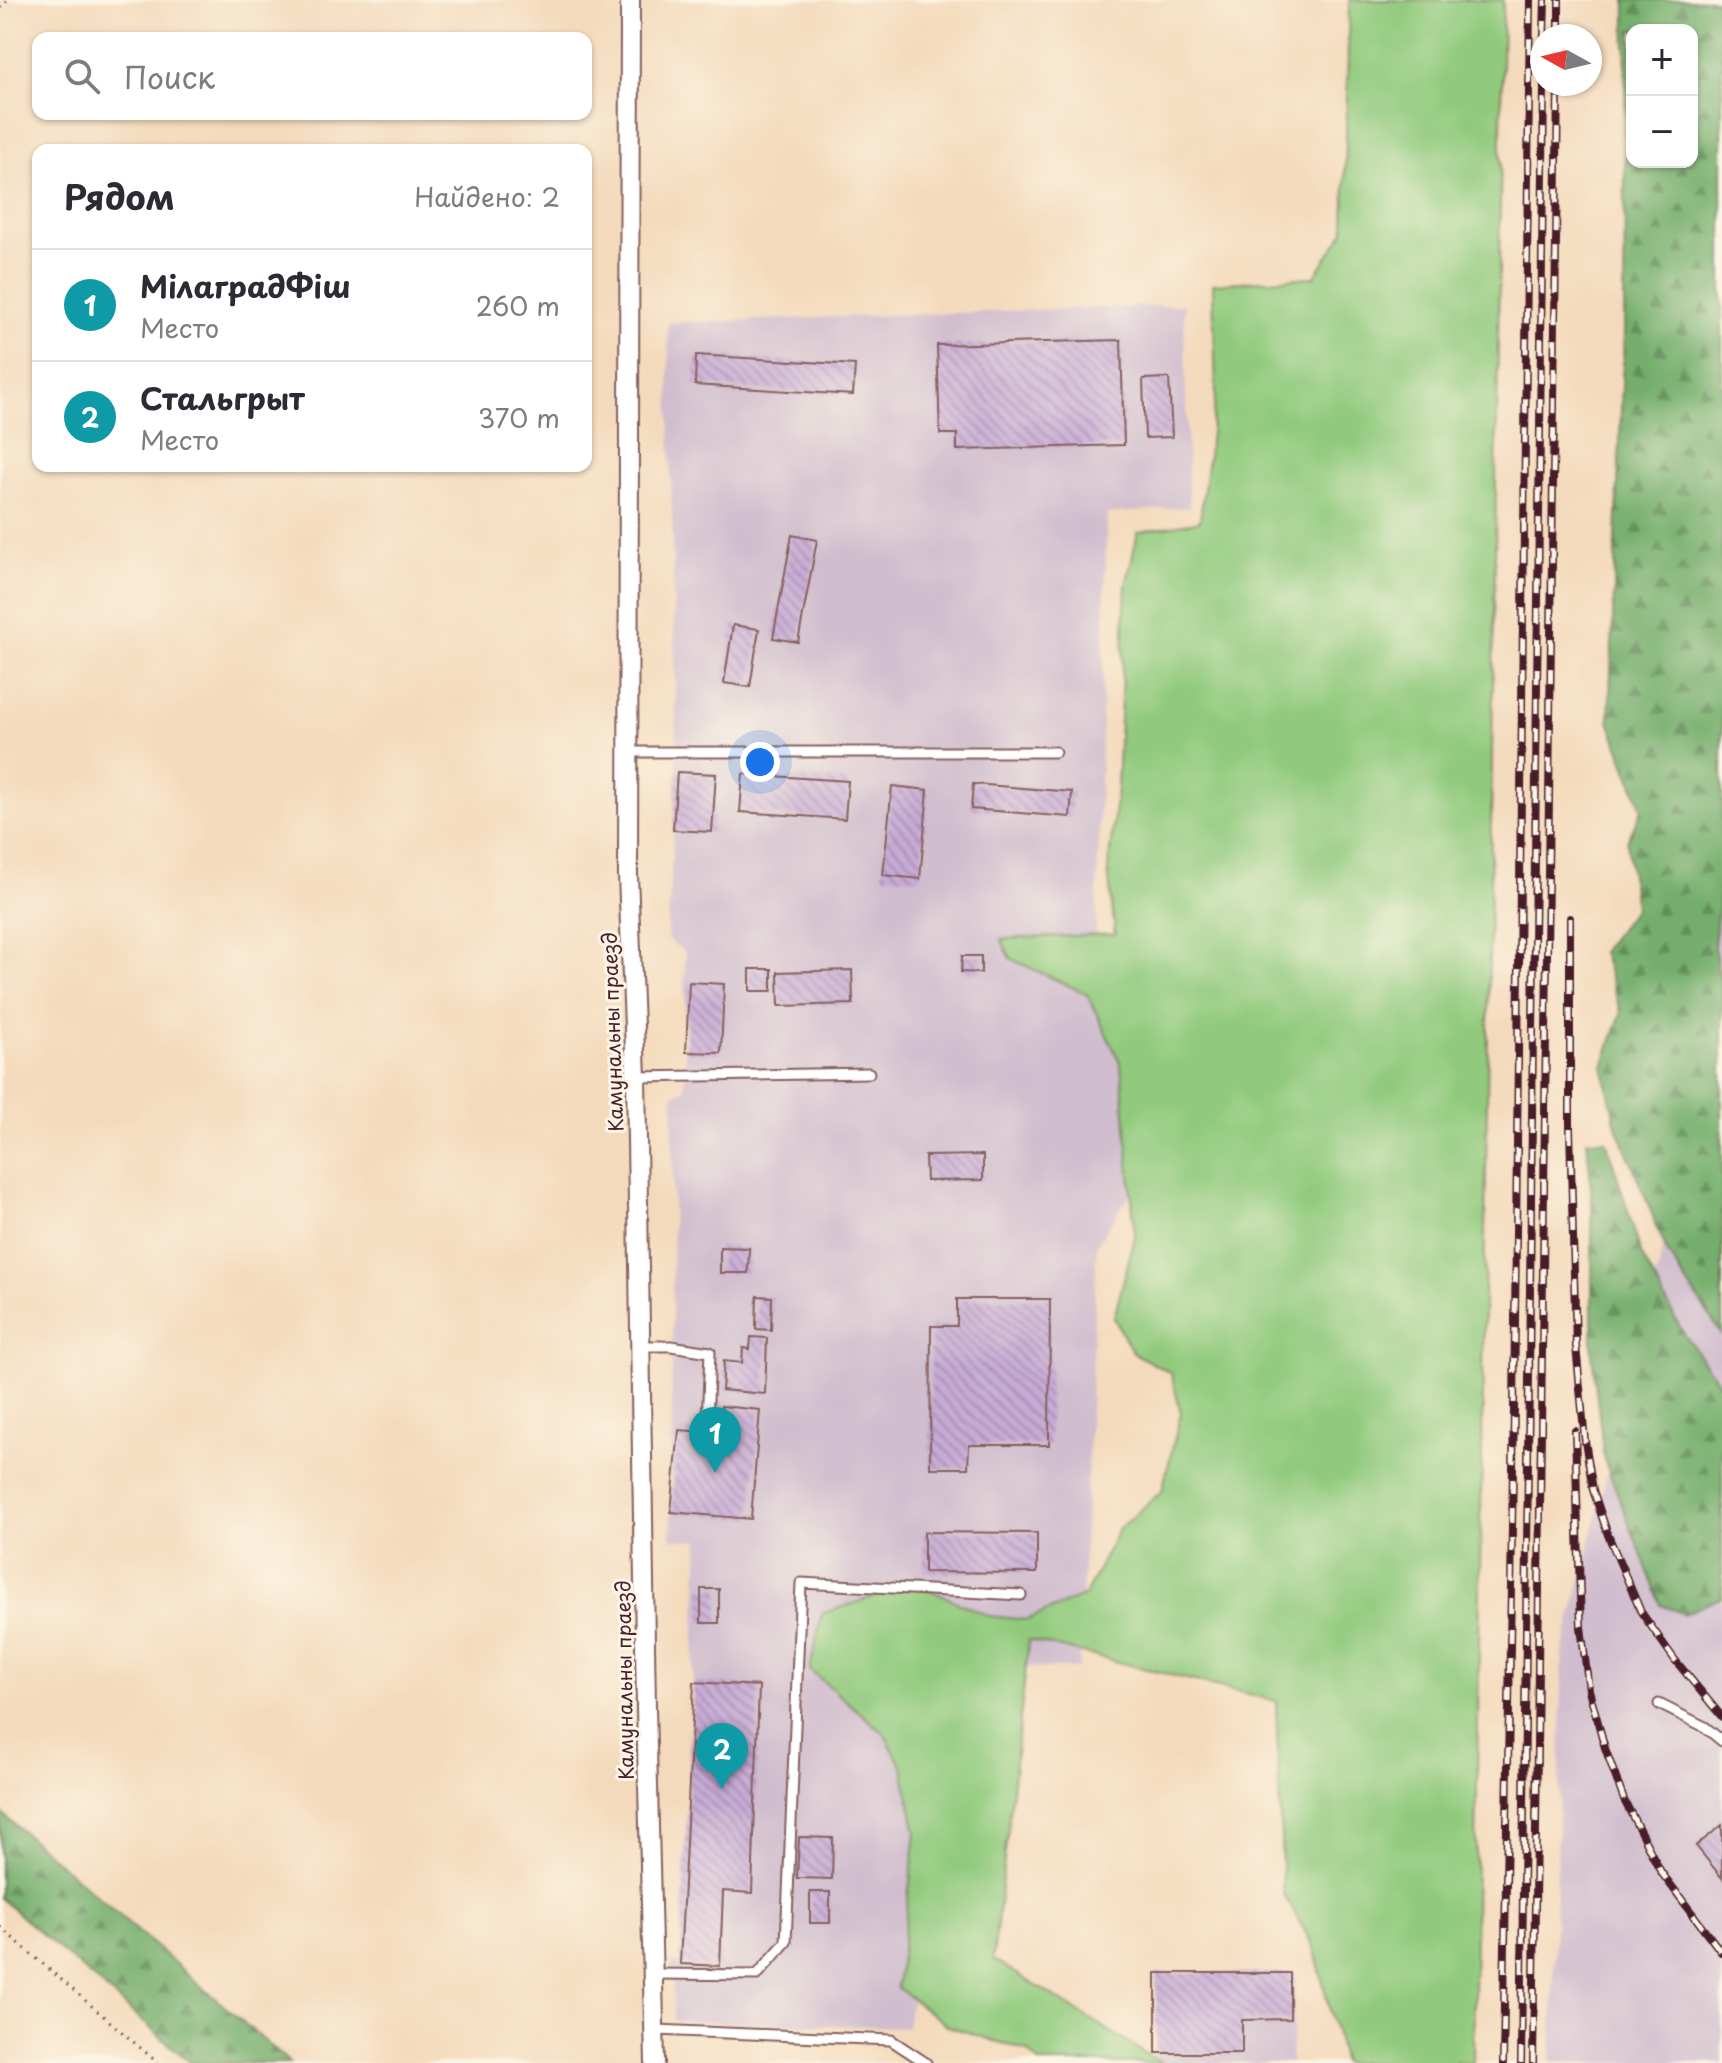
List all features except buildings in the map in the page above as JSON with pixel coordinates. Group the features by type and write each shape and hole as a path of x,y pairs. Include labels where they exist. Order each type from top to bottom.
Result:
{"street":[{"name":"Камунальны праезд","path":"630,0 628,875 636,1077 655,2063"}],"lane":[{"path":"629,752 1055,752"},
{"path":"636,1077 869,1073"},
{"path":"640,1346 671,1346 710,1352 707,1424"},
{"path":"655,1974 757,1975 786,1942 801,1583 1021,1595"},
{"path":"1659,1704 1705,1727 1722,1741"},
{"path":"656,2030 891,2040 926,2063"}],"path":[{"path":"0,8 8,0"},
{"path":"0,1927 158,2063"}],"shaded area":[{"path":"1184,305 1189,507 1107,514 1096,944 1147,1169 1097,1244 1079,1668 966,1667 907,2027 674,2021 672,1963 680,1964 699,1540 671,1539 673,1095 685,1089 685,953 667,939 677,772 668,323"},
{"path":"1722,534 1722,2063 1551,2063 1563,1651 1708,1068"},
{"path":"1156,1973 1296,1973 1291,2063 1155,2063"}],"green space":[{"path":"1349,0 1503,0 1473,2063 1343,2063 1314,1947 1283,1893 1276,1701 1029,1640 993,1959 1161,2063 1039,2063 1027,2051 948,2026 897,1988 916,1833 903,1768 884,1733 810,1670 822,1614 914,1583 989,1616 1027,1620 1085,1595 1119,1529 1162,1491 1181,1413 1171,1373 1133,1353 1114,1318 1135,1236 1121,1064 1087,994 1011,959 1001,939 1115,934 1108,870 1117,789 1126,585 1138,532 1200,521 1216,393 1213,284 1314,277 1344,232"},
{"path":"1626,0 1722,0 1722,867 1714,947 1722,992 1722,1335 1668,1254 1615,1122 1603,1066 1621,1013 1602,951 1635,908 1627,842 1642,809 1609,721 1624,333"},
{"path":"1587,1140 1606,1140 1642,1256 1682,1331 1722,1387 1722,1597 1684,1614 1661,1605 1604,1459 1592,1355 1592,1202"},
{"path":"0,1812 290,2063 191,2063 0,1898"}],"railway":[{"path":"1503,2063 1514,1409 1530,0"},
{"path":"1544,24 1545,0"},
{"path":"1559,0 1559,24"},
{"path":"1521,2063 1544,96"},
{"path":"1533,2063 1558,96"},
{"path":"1570,918 1570,1129 1576,1346 1593,1490 1608,1535 1641,1612 1722,1717"},
{"path":"1575,1431 1581,1627 1589,1690 1605,1748 1624,1800 1661,1872 1722,1953"}],"place":[{"name":"МілаградФіш","path":"715,1473"},
{"name":"Стальгрыт","path":"722,1789"}]}
